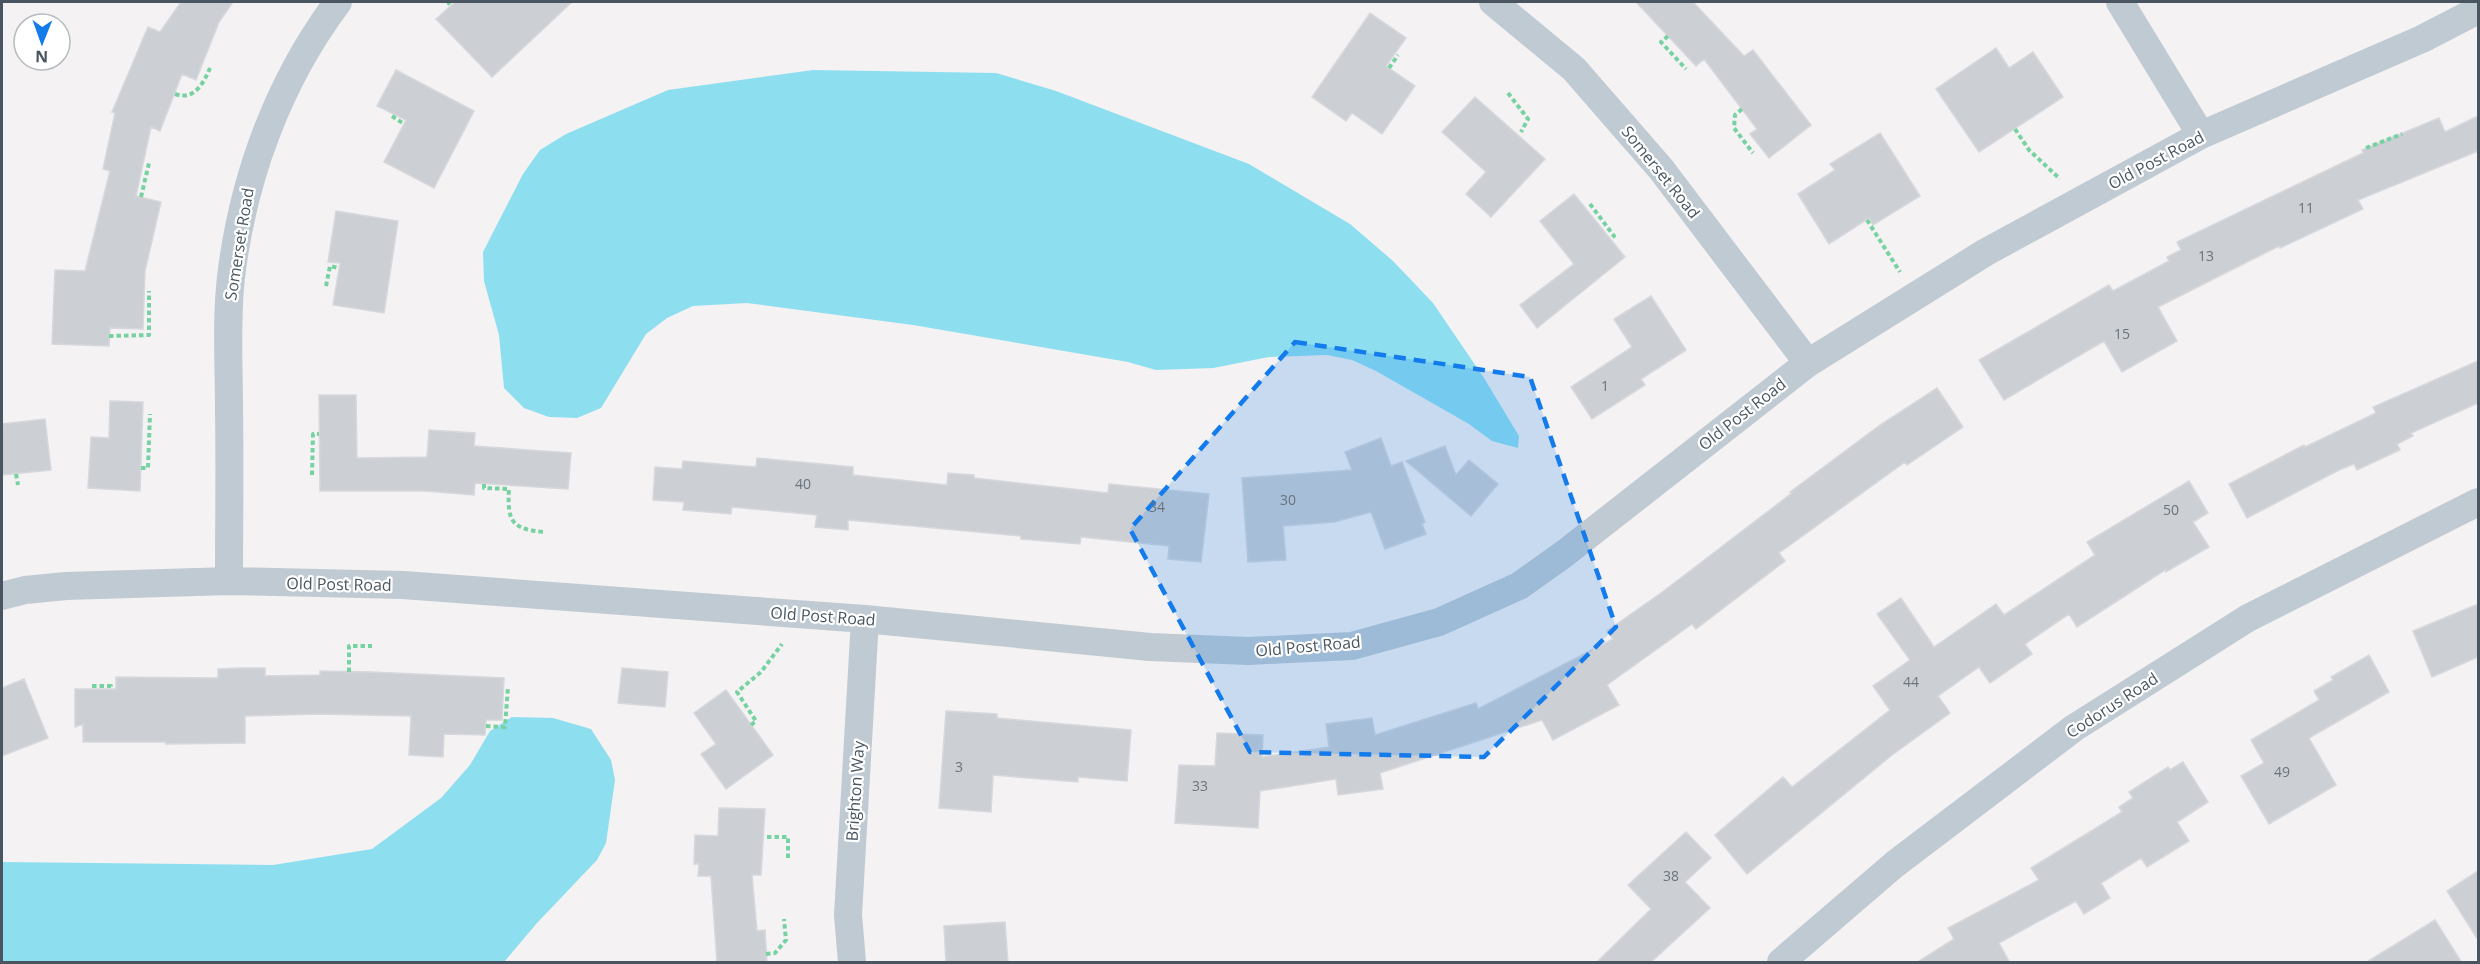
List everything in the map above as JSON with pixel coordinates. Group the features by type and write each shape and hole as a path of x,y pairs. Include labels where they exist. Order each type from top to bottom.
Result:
{"street":[{"name":"Somerset Road","path":"228,581 228,328 231,277 242,215 252,170 293,72 320,25 338,2"},
{"name":"Somerset Road","path":"1493,2 1581,77 1661,169 1808,363"},
{"path":"2120,2 2201,135"},
{"name":"Old Post Road","path":"2,596 59,586 228,581 403,585 865,619 1150,647 1248,651 1352,646 1439,622 1519,586 1564,555 1808,363 1986,252 2201,135 2422,39 2478,10"},
{"name":"Codorus Road","path":"1781,963 1895,864 2074,728 2248,618 2478,501"},
{"name":"Brighton Way","path":"852,963 848,915 865,619"}],"path":[{"path":"1668,36 1661,42 1686,69"},
{"path":"1389,68 1398,55"},
{"path":"175,94 181,96 193,94 204,82 210,68"},
{"path":"1508,93 1528,119 1521,132"},
{"path":"1742,109 1735,115 1734,128 1753,153"},
{"path":"392,116 404,124"},
{"path":"2015,129 2029,150 2065,183"},
{"path":"2366,148 2402,134"},
{"path":"141,197 149,163"},
{"path":"1590,204 1614,236 1610,239"},
{"path":"1867,219 1905,279"},
{"path":"326,286 330,266 339,268"},
{"path":"109,336 149,335 149,291"},
{"path":"141,468 148,468 150,414"},
{"path":"312,475 313,434 320,434"},
{"path":"16,474 18,485"},
{"path":"484,484 484,488 509,489 508,509 514,523 525,530 544,532"},
{"path":"751,725 756,721 736,692 761,672 785,639"},
{"path":"349,672 349,646 372,646"},
{"path":"92,686 111,686 111,689"},
{"path":"486,726 506,727 508,687"},
{"path":"767,837 789,837 788,860"},
{"path":"766,954 775,953 786,940 784,919"}],"highlighted area":[{"path":"1295,342 1530,377 1616,627 1484,757 1250,752 1130,529"}],"water":[{"path":"813,70 996,73 1056,91 1249,164 1350,224 1393,261 1433,303 1484,378 1519,436 1518,448 1492,441 1469,424 1376,371 1352,360 1327,355 1269,357 1213,368 1156,370 1128,362 913,325 747,303 693,306 667,318 646,334 601,408 577,418 549,417 524,408 504,388 499,335 484,281 483,252 523,174 540,150 566,134 668,90"},
{"path":"512,717 553,718 591,729 611,760 615,780 606,843 597,860 537,923 504,962 2,962 2,862 273,865 372,849 441,798 470,765 490,731"}],"building":[{"path":"181,2 233,2 219,22 196,80 182,74 160,131 151,127 136,196 161,202 145,271 143,329 110,328 109,346 52,344 55,270 85,271 110,171 103,169 115,113 112,112 148,27 160,32"},
{"path":"455,2 572,2 492,77 436,19"},
{"path":"1636,2 1693,2 1744,56 1753,50 1811,125 1769,158 1750,134 1757,129 1704,59 1696,66"},
{"path":"1370,13 1406,38 1386,66 1415,86 1382,134 1352,113 1346,121 1312,97"},
{"path":"1996,48 2009,68 2033,52 2063,97 1979,152 1936,89"},
{"path":"396,70 474,111 434,188 384,162 406,120 377,106"},
{"path":"1475,97 1545,159 1491,217 1466,194 1486,172 1442,132"},
{"path":"2478,116 2478,151 2358,200 2363,209 2280,248 2279,246 2158,307 2177,341 2122,372 2104,341 2004,400 1979,360 2109,285 2113,291 2169,261 2167,257 2181,250 2177,242 2363,153 2362,150 2439,118 2445,132"},
{"path":"1880,133 1920,196 1873,225 1869,218 1829,244 1798,194 1835,170 1830,164"},
{"path":"1574,194 1625,257 1537,328 1520,305 1574,264 1540,221"},
{"path":"336,211 398,221 384,313 333,305 340,263 328,262"},
{"path":"1651,296 1686,350 1641,379 1645,385 1592,419 1571,387 1632,347 1614,319"},
{"path":"2478,361 2478,403 2411,433 2413,436 2397,444 2400,450 2357,470 2354,464 2339,470 2247,518 2229,484 2304,445 2305,447 2376,413 2373,407"},
{"path":"1937,388 1963,427 1907,465 1905,462 1779,553 1785,561 1696,629 1692,624 1607,685 1619,705 1553,740 1542,720 1380,773 1383,789 1338,795 1336,779 1260,791 1258,828 1175,823 1179,765 1215,766 1217,733 1263,735 1262,757 1329,747 1326,724 1372,718 1375,735 1476,703 1478,709 1613,639 1607,631 1661,593 1880,425"},
{"path":"319,395 356,395 357,458 427,457 429,430 475,433 474,446 571,453 568,489 475,483 474,495 425,491 320,491"},
{"path":"110,401 143,402 140,491 88,488 91,437 109,438"},
{"path":"45,419 51,470 2,475 2,424"},
{"path":"1381,438 1391,466 1402,462 1425,522 1422,524 1426,534 1385,549 1371,512 1334,522 1283,526 1286,560 1248,562 1242,478 1352,470 1345,452"},
{"path":"1445,446 1456,475 1469,460 1498,484 1471,516 1406,461"},
{"path":"757,458 853,467 853,475 947,485 948,473 1108,493 1109,484 1209,494 1201,562 1168,559 1169,546 1081,537 1080,544 1021,539 1021,536 848,520 848,530 815,527 817,515 732,507 731,514 683,510 684,502 653,500 655,467 682,469 683,461 756,467"},
{"path":"2189,481 2208,513 2193,522 2209,547 2166,572 2165,570 2077,627 2069,614 2025,644 2032,654 1990,683 1979,667 1938,696 1950,713 1892,755 1747,874 1715,835 1783,777 1792,787 1890,710 1873,686 1910,660 1877,614 1901,598 1934,647 1996,604 2004,615 2095,555 2087,542"},
{"path":"2478,604 2478,657 2432,677 2413,631"},
{"path":"2369,655 2389,692 2309,738 2336,785 2269,824 2241,776 2264,763 2251,740 2319,700 2314,691 2333,680 2331,677"},
{"path":"265,668 265,676 320,675 320,671 504,678 502,720 486,720 485,735 444,734 443,757 409,755 411,716 320,714 245,716 245,743 83,742 83,724 75,727 75,689 116,689 116,677 218,678 218,669"},
{"path":"622,668 668,672 665,707 618,703"},
{"path":"24,679 48,738 2,756 2,688"},
{"path":"726,690 773,755 726,789 701,754 716,744 694,713"},
{"path":"946,711 997,714 997,718 1131,730 1127,781 1078,777 1078,782 993,775 991,812 939,808"},
{"path":"2183,762 2208,802 2177,822 2189,841 2147,867 2141,858 2101,883 2110,898 2084,914 2076,901 1999,943 2010,963 1916,963 1954,939 1948,928 2039,880 2031,868 2122,812 2119,807 2133,798 2129,792 2168,767 2170,770"},
{"path":"719,808 765,809 761,875 752,875 757,931 765,930 767,963 717,963 711,876 698,876 699,864 694,864 695,835 718,836"},
{"path":"1686,832 1711,858 1685,882 1710,908 1650,963 1596,963 1651,909 1628,885"},
{"path":"2478,871 2478,940 2447,891"},
{"path":"2435,920 2462,963 2365,963"},
{"path":"1005,922 1008,963 946,963 944,926"}]}
